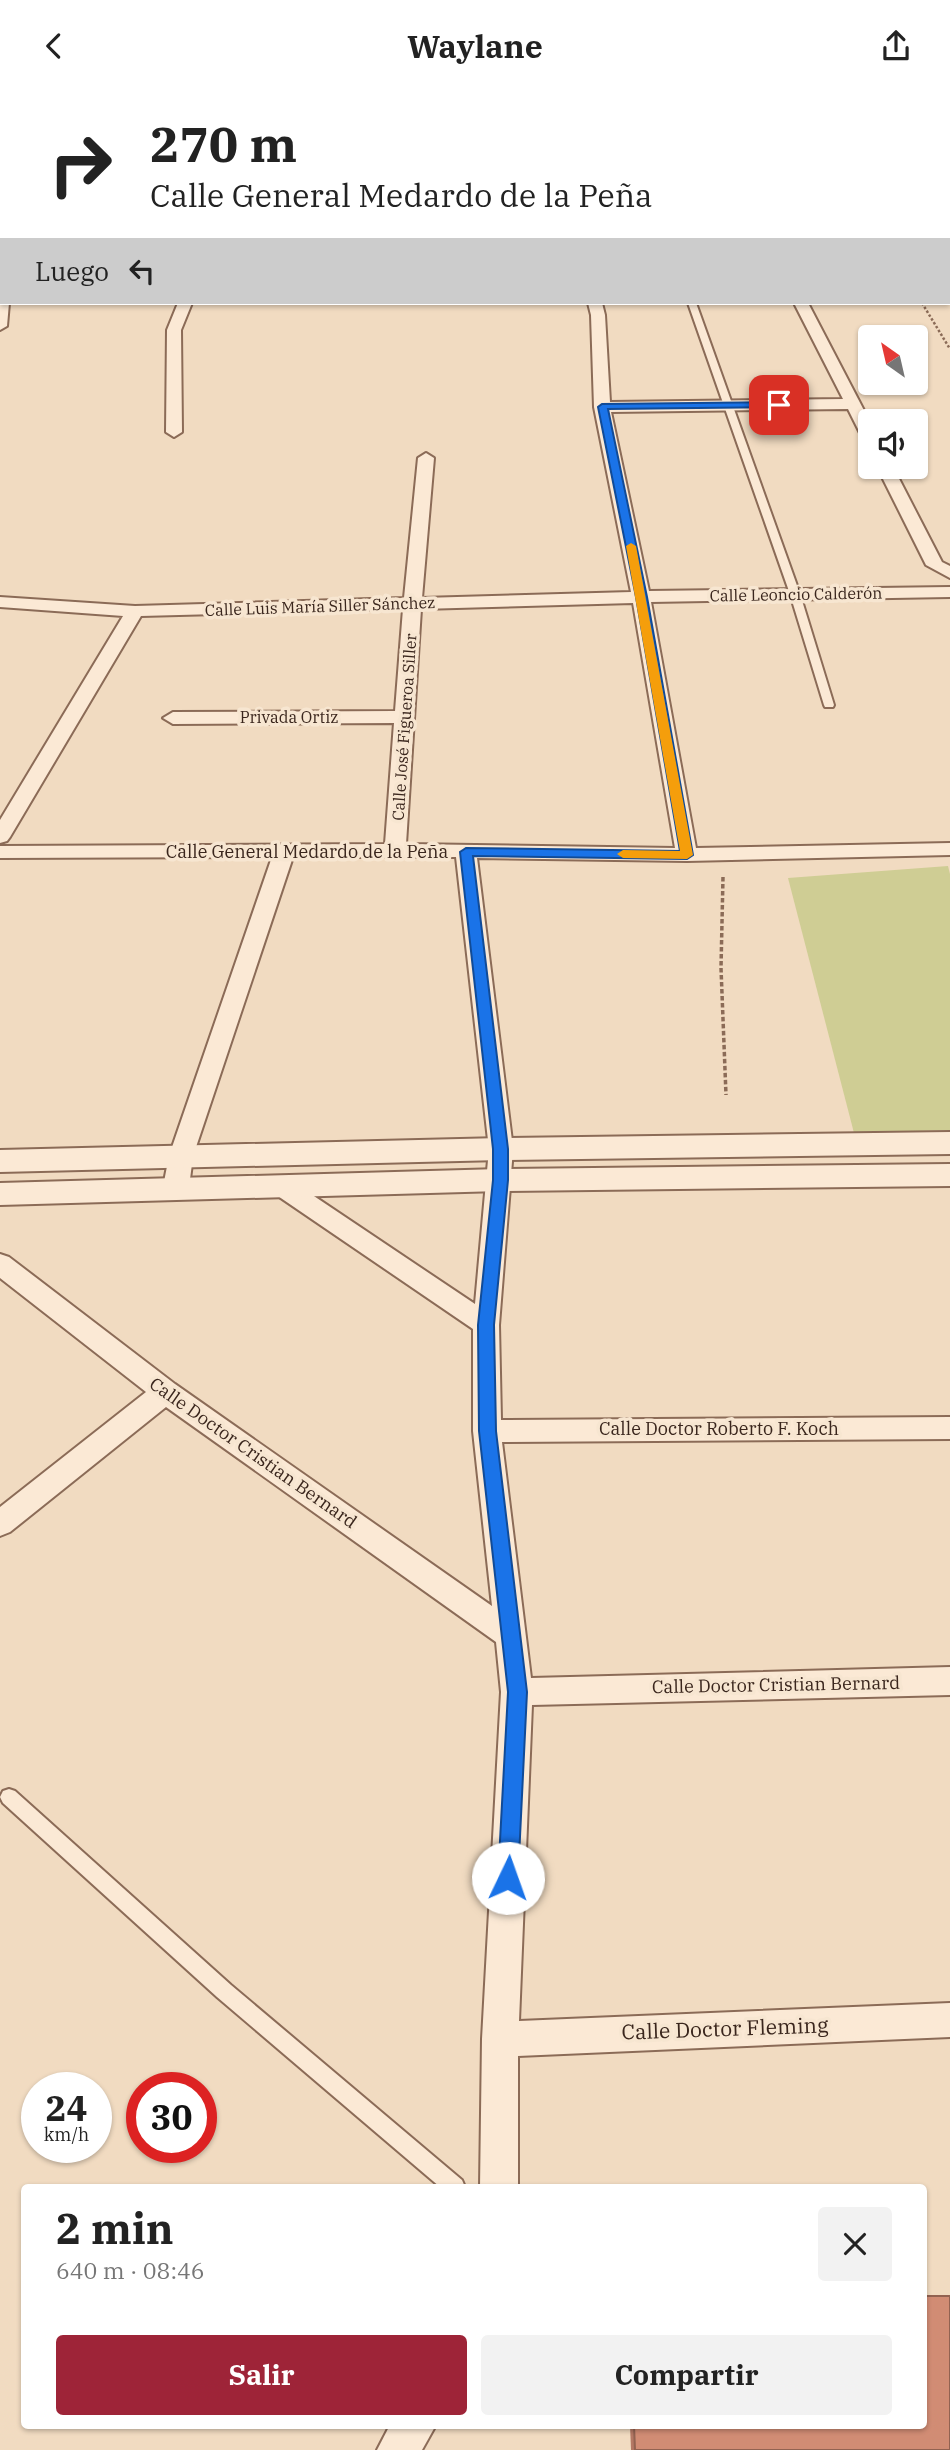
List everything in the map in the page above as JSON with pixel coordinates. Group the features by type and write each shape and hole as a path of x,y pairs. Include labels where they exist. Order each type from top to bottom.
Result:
{"street":[{"path":"0,326 2,305"},
{"path":"174,432 174,330 185,305"},
{"path":"596,305 602,407 641,597 687,855"},
{"path":"802,305 858,414"},
{"path":"602,407 853,404"},
{"name":"Calle José Figueroa Siller","path":"395,850 412,604 426,458"},
{"path":"892,479 942,569 920,592"},
{"name":"Calle Leoncio Calderón","path":"641,597 950,592"},
{"name":"Calle Luis María Siller Sánchez","path":"0,602 135,611 641,597"},
{"path":"0,837 135,611"},
{"name":"Privada Ortiz","path":"173,718 406,717"},
{"name":"Calle General Medardo de la Peña","path":"0,852 395,850 723,855 950,849"},
{"path":"176,1187 181,1156 284,852"},
{"path":"466,852 500,1164 486,1325 487,1431 517,1692 500,2039 499,2184"},
{"path":"0,1194 281,1186 500,1164 950,1143"},
{"path":"0,1161 181,1156 950,1175"},
{"path":"281,1186 486,1325"},
{"name":"Calle Doctor Cristian Bernard","path":"0,1264 165,1392 510,1635"},
{"path":"0,1524 165,1392"},
{"name":"Calle Doctor Roberto F. Koch","path":"487,1431 950,1428"},
{"name":"Calle Doctor Cristian Bernard","path":"517,1692 950,1681"},
{"name":"Calle Doctor Fleming","path":"500,2039 950,2020"},
{"path":"397,2450 413,2429"}],"lane":[{"path":"693,305 730,405 829,705"},
{"path":"9,1797 224,1991 451,2184"}],"path":[{"path":"923,305 950,349"},
{"path":"723,855 721,968 726,1095"}],"shaded area":[{"path":"948,866 950,1130 854,1133 788,878"}],"building":[{"path":"927,2296 950,2296 950,2450 635,2450 634,2429 927,2429"}],"slow traffic":[{"path":"623,854 687,855 631,546"}],"route":[{"path":"508,1878 517,1692 487,1431 486,1325 500,1180 500,1149 466,852 687,855 641,597 602,407 779,405"}]}
